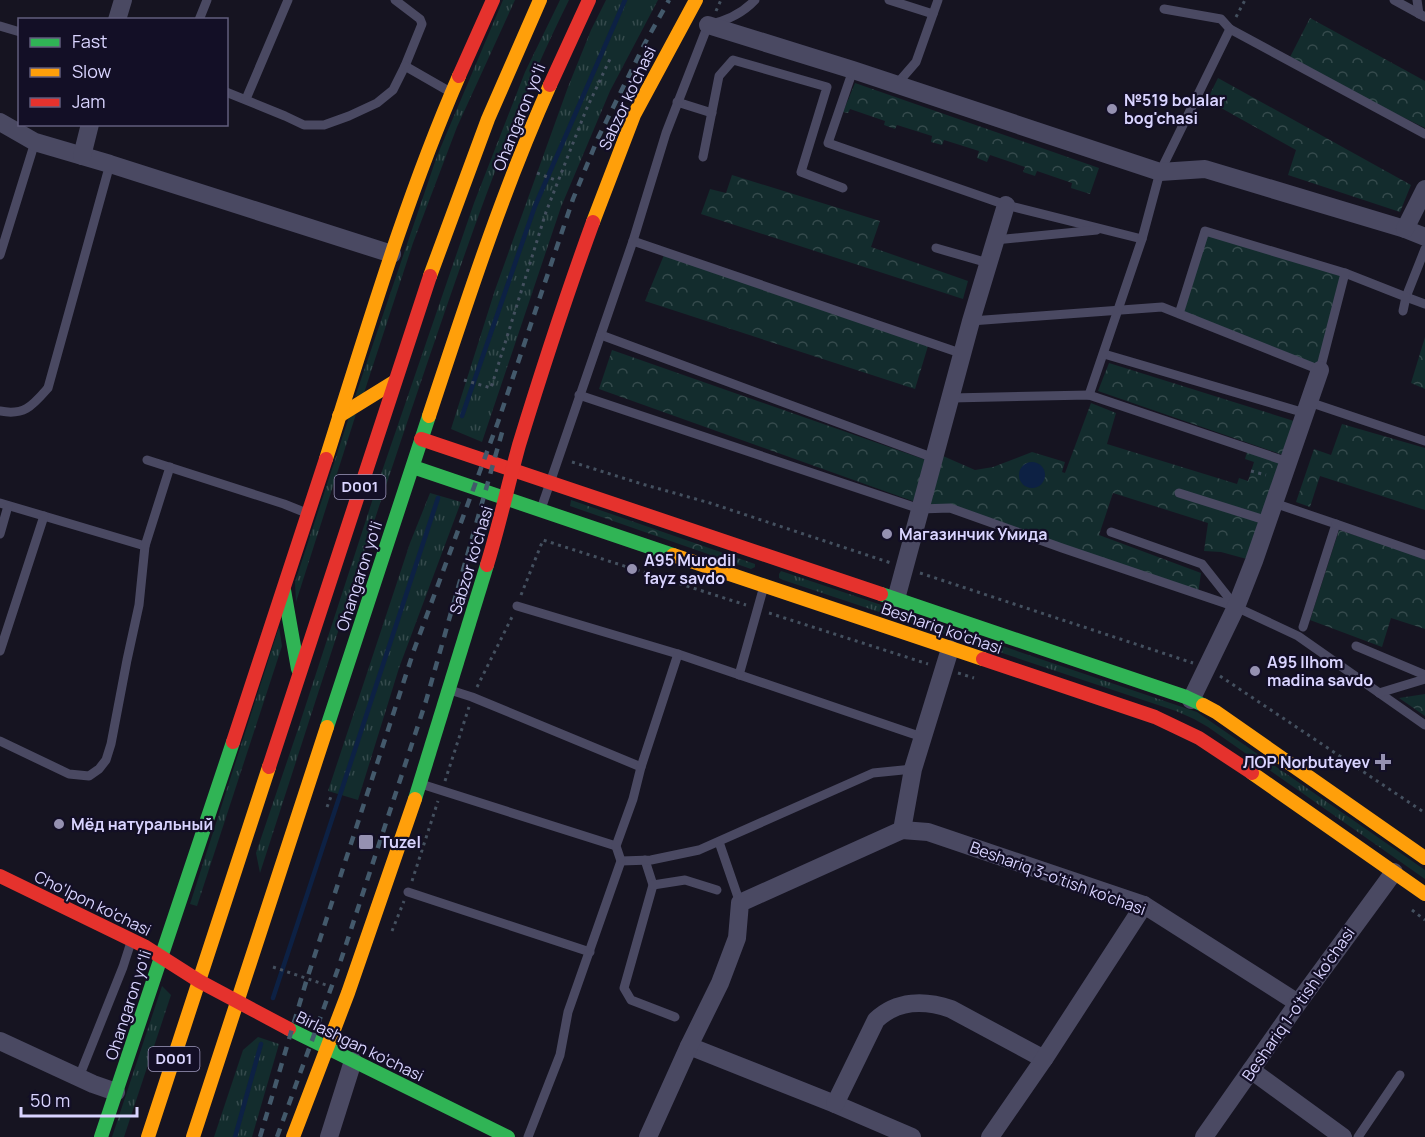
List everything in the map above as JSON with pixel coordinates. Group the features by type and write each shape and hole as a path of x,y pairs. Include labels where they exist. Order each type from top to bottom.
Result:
{"main road":[{"name":"Ohangaron yoʻli","path":"101,1137 284,590 392,254 423,165 493,0"},
{"name":"Ohangaron yoʻli","path":"148,1137 394,382 452,212 497,96 540,0"},
{"name":"Ohangaron yoʻli","path":"193,1137 470,291 516,167 550,84 589,0"},
{"name":"Sabzor ko'chasi","path":"293,1137 348,993 420,784 498,529 519,447 565,300 634,116 696,0"},
{"path":"339,416 394,382"},
{"name":"Beshariq ko'chasi","path":"422,439 550,483 951,648 1155,717 1199,738 1425,894"},
{"name":"Beshariq ko'chasi","path":"413,467 540,510 768,571 896,599 1191,700 1216,712 1425,858"},
{"path":"284,590 299,674"},
{"name":"Cho'lpon ko'chasi","path":"0,876 132,940 200,981"},
{"name":"Birlashgan ko'chasi","path":"200,981 326,1048 508,1137"}],"street":[{"path":"118,18 123,0"},
{"path":"708,25 853,70 1160,172 1205,169 1425,237"},
{"path":"0,122 34,142 392,254"},
{"path":"82,156 90,126"},
{"path":"1405,229 1425,189"},
{"path":"896,599 971,321 1006,205"},
{"path":"1191,700 1236,607 1320,370"},
{"path":"648,1137 720,983 736,938 740,903 902,830 913,769 951,648"},
{"name":"Beshariq 3-o'tish ko'chasi","path":"902,830 928,832 1144,905 1298,1003"},
{"name":"Beshariq 1-o'tish ko'chasi","path":"1204,1137 1394,872"},
{"path":"990,1137 1044,1059 1144,905"},
{"path":"836,1104 876,1020 890,1009 906,1004 921,1002 951,1009 1044,1059"},
{"path":"0,1041 116,1092"},
{"path":"689,1046 836,1104 912,1137"},
{"path":"329,1137 353,1061"},
{"path":"1251,1070 1343,1137"}],"lane":[{"path":"200,18 207,0"},
{"path":"246,99 288,0"},
{"path":"228,93 304,125 324,125 377,103 393,90 422,24 420,19 395,0"},
{"path":"540,510 602,335 656,162 708,25 725,22 749,7 755,0"},
{"path":"890,0 933,14"},
{"path":"896,85 916,62 938,0"},
{"path":"1394,0 1422,15"},
{"path":"1417,0 1422,15"},
{"path":"1164,9 1221,19 1230,29 1425,134"},
{"path":"0,26 18,31"},
{"path":"1089,395 1142,239 1160,172 1230,29"},
{"path":"703,157 719,76 733,60 827,87 801,172 843,188"},
{"path":"405,66 452,93"},
{"path":"853,70 828,142 1006,205 1142,239"},
{"path":"677,102 712,113"},
{"path":"0,255 34,142"},
{"path":"0,411 12,414 32,406 48,388 110,164"},
{"path":"995,240 1105,229"},
{"path":"1179,314 1205,231 1345,273 1425,304"},
{"path":"633,241 963,354"},
{"path":"936,248 988,263"},
{"path":"1403,311 1406,297 1425,249"},
{"path":"971,321 1119,309 1162,308 1320,370 1345,273"},
{"path":"602,335 934,458"},
{"path":"1104,354 1425,441"},
{"path":"579,395 920,509 950,508 1236,607 1298,636 1425,725"},
{"path":"951,398 1089,395 1288,462"},
{"path":"147,460 309,514"},
{"path":"0,741 69,774 89,776 106,760 139,605 145,546 170,467"},
{"path":"1179,493 1268,521"},
{"path":"1274,503 1425,555"},
{"path":"0,534 4,505 145,546"},
{"path":"0,651 44,516"},
{"path":"1303,627 1335,524"},
{"path":"1111,532 1202,564 1236,607"},
{"path":"739,675 768,571"},
{"path":"517,606 678,654 922,737"},
{"path":"1356,646 1425,677"},
{"path":"528,1137 560,1055 568,1012 621,861 616,846 678,654"},
{"path":"1379,693 1425,677"},
{"path":"448,689 641,767"},
{"path":"621,861 651,860 699,850 873,773 913,769"},
{"path":"420,784 616,846"},
{"path":"719,842 740,903"},
{"path":"645,860 653,885 624,988 631,1000 675,1017"},
{"path":"653,885 685,880 717,890"},
{"path":"408,892 590,952"},
{"path":"79,1077 132,940"},
{"path":"1358,1137 1401,1075"}],"path":[{"path":"1230,29 1245,0"},
{"path":"460,378 491,388 546,212 586,110 610,59"},
{"path":"534,172 558,181"},
{"path":"572,462 710,503 905,568"},
{"path":"543,540 977,679"},
{"path":"1407,907 1425,920"},
{"path":"273,966 328,986"}],"green space":[{"path":"503,0 515,0 457,127 413,243 364,393 355,397 437,156"},
{"path":"560,0 569,0 548,43 493,175 461,265 386,484 260,873 256,853 378,483 474,203 525,72"},
{"path":"606,0 658,0 610,91 561,207 482,442 451,429 495,290 568,87"},
{"path":"1310,18 1425,81 1425,128 1288,61"},
{"path":"1218,78 1411,185 1400,212 1288,175 1296,150 1207,100"},
{"path":"855,83 1099,168 1090,194 1071,188 1072,183 1037,171 1035,176 1023,172 1025,167 990,155 987,162 977,158 979,151 944,140 942,145 931,142 932,136 897,125 895,129 884,125 885,121 850,109 848,113 843,112"},
{"path":"732,175 880,221 871,247 968,281 963,299 701,214 710,189 726,193"},
{"path":"1205,231 1345,273 1320,370 1179,314"},
{"path":"664,255 928,346 915,389 645,301"},
{"path":"1425,337 1425,389 1411,383"},
{"path":"612,350 929,461 918,503 599,389"},
{"path":"1109,363 1294,421 1283,455 1098,391"},
{"path":"1091,403 1116,413 1107,444 1237,484 1239,478 1248,481 1254,462 1245,459 1247,452 1288,462 1254,561 1221,552 1204,551 1208,523 1113,493 1099,535 1201,573 1198,594 950,508 920,509 943,456 975,470 993,467 1032,452 1065,462 1062,472 1065,473"},
{"path":"356,414 296,602 295,582 349,417"},
{"path":"1342,424 1425,448 1425,510 1320,476 1310,507 1296,502 1314,449 1331,455"},
{"path":"430,493 461,502 399,668 358,800 328,791 410,543"},
{"path":"571,500 755,564 755,567 751,569 570,506"},
{"path":"1339,530 1425,558 1425,629 1391,618 1382,647 1310,620"},
{"path":"781,571 1197,712 1425,870 1425,879 1194,719 1176,711 783,580 779,578"},
{"path":"279,627 282,646 197,906 190,904"},
{"path":"1425,694 1425,716 1399,698"},
{"path":"162,986 171,995 124,1137 112,1137"},
{"path":"258,1037 279,1044 252,1137 214,1137 243,1050"}],"water":[{"path":"1032,462 1041,466 1045,475 1041,484 1032,488 1023,484 1019,475 1023,466"}],"waterway":[{"path":"462,416 535,206 625,0"},
{"path":"273,998 438,498"},
{"path":"235,1137 261,1044"}],"railway":[{"path":"260,1137 306,982 414,650 498,422 573,199 598,138 669,0"},
{"path":"277,1137 339,966 426,701 503,429"}],"traffic: fast":[{"path":"327,727 429,416"},
{"path":"413,467 673,555"},
{"path":"415,799 487,565"},
{"path":"284,590 298,669"},
{"path":"881,594 1186,697 1203,705"},
{"path":"101,1137 233,742"},
{"path":"289,1029 508,1137"}],"traffic: slow":[{"path":"430,276 488,119 540,0"},
{"path":"593,222 634,115 696,0"},
{"path":"326,459 404,218 459,76"},
{"path":"429,416 500,207 550,85"},
{"path":"339,416 394,382"},
{"path":"673,555 983,659"},
{"path":"1203,705 1425,858"},
{"path":"193,1137 327,727"},
{"path":"148,1137 269,767"},
{"path":"1252,773 1425,894"},
{"path":"293,1137 348,993 415,799"}],"traffic: jam":[{"path":"459,76 493,0"},
{"path":"550,85 589,0"},
{"path":"487,565 519,445 593,222"},
{"path":"269,767 430,276"},
{"path":"421,439 881,594"},
{"path":"233,742 326,459"},
{"path":"983,659 1155,717 1199,738 1252,773"},
{"path":"0,876 144,946 199,981 289,1029"}],"place":[{"name":"№519 bolalar bog'chasi","path":"1112,109"},
{"name":"Магазинчик Умида","path":"887,534"},
{"name":"A95 Murodil fayz savdo","path":"632,569"},
{"name":"A95 Ilhom madina savdo","path":"1255,671"},
{"name":"ЛОР Norbutayev","path":"1383,762"},
{"name":"Мёд натуральный","path":"59,824"},
{"name":"Tuzel","path":"366,842"}]}
